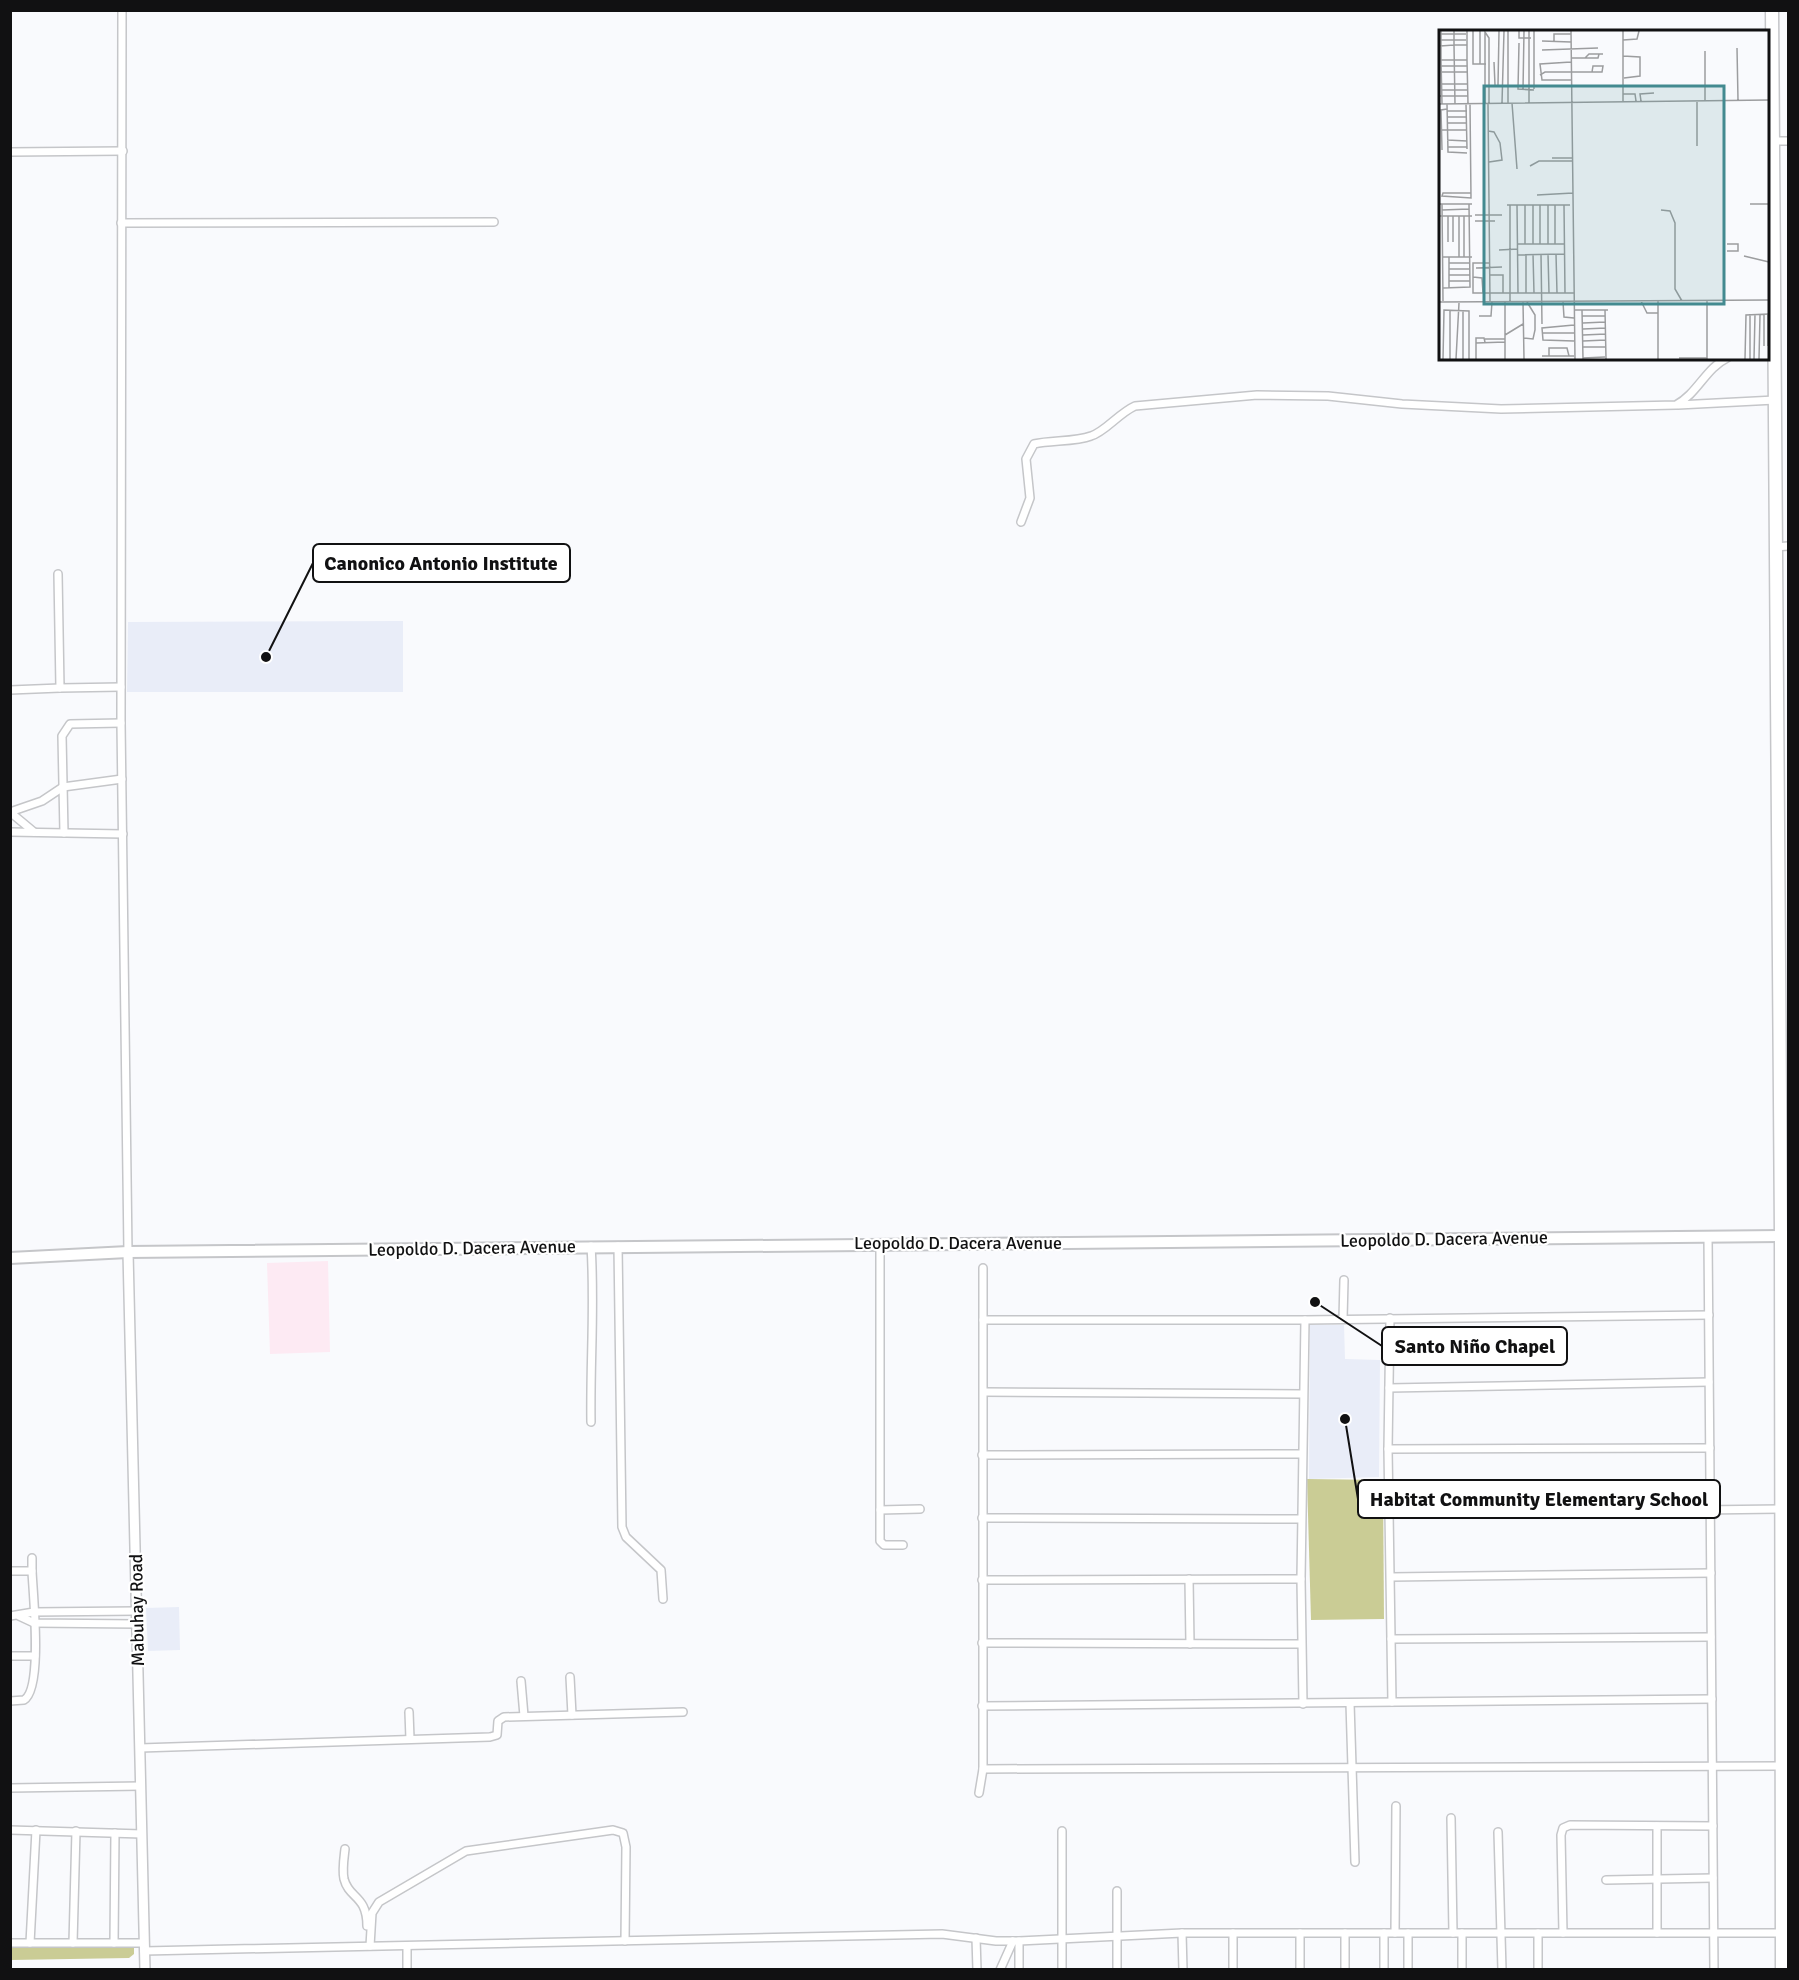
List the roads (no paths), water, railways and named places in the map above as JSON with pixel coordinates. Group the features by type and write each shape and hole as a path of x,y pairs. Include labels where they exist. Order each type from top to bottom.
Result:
{"highway":[{"path":"1772,10 1771,347 1782,547 1783,681 1785,1659 1782,1766 1785,1813 1785,1919 1782,1933 1782,1970"}],"main road":[{"name":"Leopoldo D. Dacera Avenue","path":"10,1258 128,1251 1784,1236"}],"street":[{"path":"122,10 121,723 128,1251"},
{"path":"1773,141 1788,141"},
{"path":"10,152 123,151"},
{"path":"121,223 494,222"},
{"path":"1676,405 1685,400 1723,360"},
{"path":"1022,522 1030,498 1026,459 1034,444 1092,436 1118,414 1135,406 1257,395 1328,396 1402,404 1501,409 1676,405 1775,399"},
{"path":"58,574 60,688"},
{"path":"10,690 121,687"},
{"path":"64,833 62,736 66,726 121,723"},
{"path":"10,812 42,801 63,787 122,779"},
{"path":"10,812 35,832"},
{"path":"10,832 123,834"},
{"path":"1708,1237 1714,1970"},
{"path":"880,1243 881,1544 903,1545"},
{"path":"591,1246 594,1299 590,1351 591,1422"},
{"path":"618,1246 622,1527 626,1537 661,1570 663,1599"},
{"name":"Mabuhay Road","path":"128,1251 145,1970"},
{"path":"979,1793 983,1769 983,1268"},
{"path":"1343,1319 1344,1280"},
{"path":"983,1320 1305,1320 1709,1315"},
{"path":"1390,1318 1388,1449 1392,1702"},
{"path":"1303,1704 1301,1519 1305,1320"},
{"path":"1389,1388 1709,1382"},
{"path":"984,1392 1302,1394"},
{"path":"1388,1449 1710,1448"},
{"path":"982,1455 1302,1454"},
{"path":"880,1510 920,1509"},
{"path":"1389,1514 1785,1510"},
{"path":"982,1518 1301,1519"},
{"path":"10,1701 24,1700 31,1695 35,1656 32,1558"},
{"path":"10,1571 32,1570"},
{"path":"1391,1577 1711,1573"},
{"path":"1189,1579 1190,1644"},
{"path":"982,1580 1301,1579"},
{"path":"67,1622 68,1611"},
{"path":"10,1616 34,1612 137,1611"},
{"path":"19,1616 34,1623 137,1624"},
{"path":"1391,1639 1711,1637"},
{"path":"982,1643 1301,1644"},
{"path":"10,1656 35,1656"},
{"path":"570,1677 572,1715"},
{"path":"521,1681 524,1716"},
{"path":"982,1706 1712,1699"},
{"path":"1350,1703 1355,1862"},
{"path":"409,1712 410,1739"},
{"path":"140,1748 490,1737 497,1735 500,1718 683,1712"},
{"path":"983,1769 1353,1770 1782,1766"},
{"path":"10,1788 141,1786"},
{"path":"1395,1932 1396,1806"},
{"path":"1451,1818 1453,1932"},
{"path":"1563,1933 1563,1828 1570,1825 1713,1826"},
{"path":"1657,1933 1658,1826"},
{"path":"10,1830 142,1834"},
{"path":"30,1943 36,1830"},
{"path":"368,1946 372,1913 379,1902 466,1851 613,1830 623,1833 626,1847 625,1941"},
{"path":"73,1943 76,1831"},
{"path":"1062,1831 1062,1970"},
{"path":"1498,1832 1502,1970"},
{"path":"114,1943 115,1833"},
{"path":"345,1849 344,1880 349,1889 363,1902 366,1911 368,1946"},
{"path":"1606,1880 1713,1878"},
{"path":"1117,1892 1117,1970"},
{"path":"10,1943 114,1943 144,1947 407,1946 942,1935 1016,1941 1117,1938 1182,1932 1782,1933"},
{"path":"1182,1932 1183,1970"},
{"path":"1233,1932 1233,1970"},
{"path":"1300,1932 1300,1970"},
{"path":"1345,1932 1345,1970"},
{"path":"1384,1932 1384,1970"},
{"path":"1408,1932 1408,1970"},
{"path":"1462,1932 1462,1970"},
{"path":"1538,1933 1538,1970"},
{"path":"976,1938 977,1970"},
{"path":"1000,1970 1016,1941"},
{"path":"1016,1941 1019,1970"},
{"path":"407,1946 407,1970"}],"place":[{"name":"Canonico Antonio Institute","path":"266,657"},
{"name":"Santo Niño Chapel","path":"1315,1302"},
{"name":"Habitat Community Elementary School","path":"1345,1419"}]}
